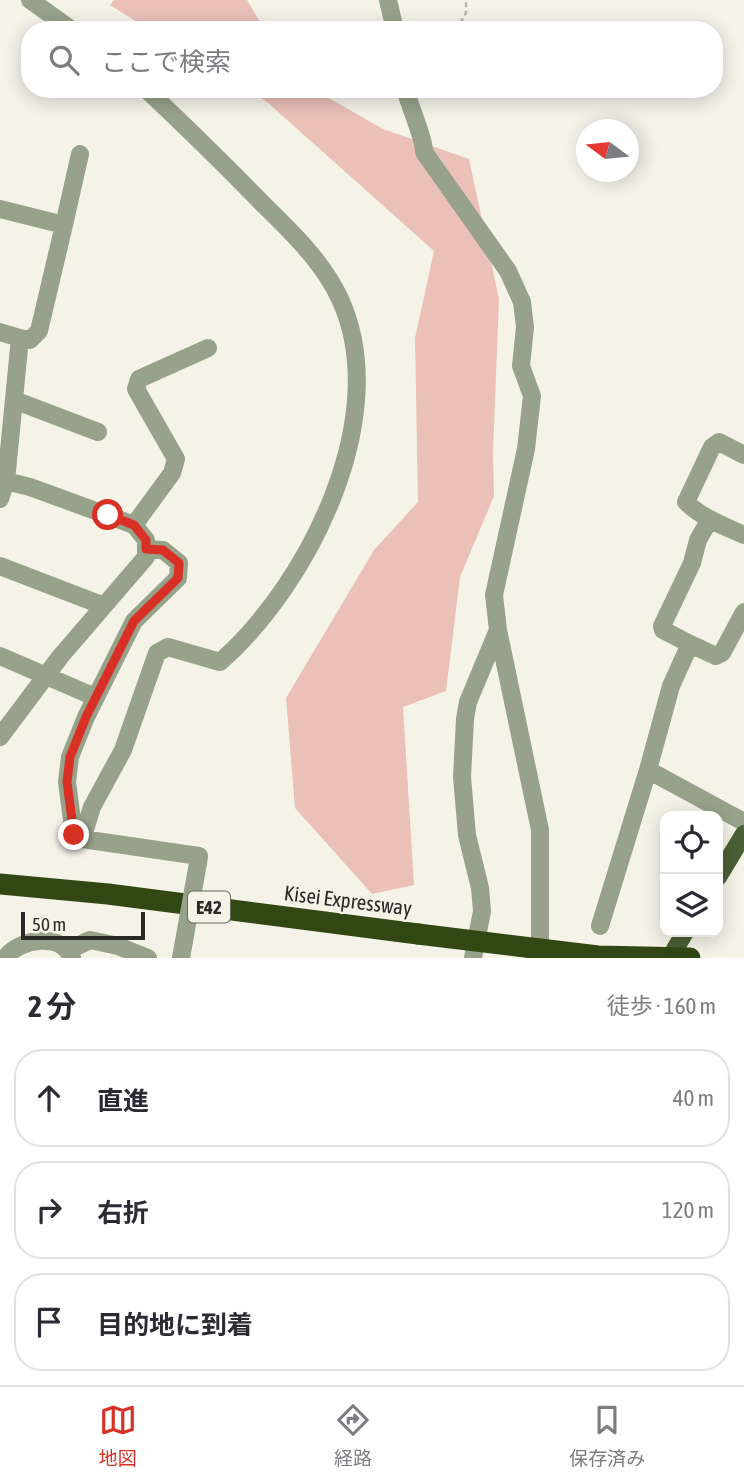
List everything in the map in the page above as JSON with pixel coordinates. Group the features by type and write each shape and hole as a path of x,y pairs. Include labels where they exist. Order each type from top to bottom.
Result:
{"highway":[{"name":"Kisei Expressway","path":"0,884 108,894 598,956 690,958"}],"main road":[{"path":"720,874 744,834"},
{"path":"670,958 682,937"}],"street":[{"path":"30,0 59,21"},
{"path":"388,0 393,21"},
{"path":"82,839 92,807 123,750 157,653 168,647 220,662 240,644 307,554 332,504 353,426 356,376 352,334 340,300 313,256 155,98"},
{"path":"408,98 425,146 424,152 508,271 522,302 525,327 521,366 532,396 526,449 494,595 498,630 540,830 540,958"},
{"path":"0,332 30,340 39,331 80,154"},
{"path":"0,209 64,225"},
{"path":"0,499 6,481 20,338"},
{"path":"134,525 172,473 176,459 136,389 139,379 208,348"},
{"path":"14,400 98,432"},
{"path":"744,455 719,442 712,447 686,502 693,510 744,535"},
{"path":"0,737 46,675 146,557 146,540 134,525 30,487 6,481"},
{"path":"710,519 698,540 692,563 662,626 663,630 716,656 722,653 744,612"},
{"path":"146,549 163,550 179,563 178,578 134,621 95,697 70,757 67,782 74,835 82,839 199,856 181,958"},
{"path":"0,566 104,606"},
{"path":"473,958 482,911 480,888 467,835 462,777 465,719 468,702 498,630"},
{"path":"600,926 671,686 690,644"},
{"path":"0,656 95,697"},
{"path":"648,770 744,822"},
{"path":"5,958 21,944 34,941 56,943 71,954 90,940 118,946 148,958"}],"path":[{"path":"461,21 466,13 466,0"}],"shaded area":[{"path":"114,0 247,0 260,21 136,21 110,5"},
{"path":"261,98 329,98 383,129 469,159 499,299 493,452 494,496 460,577 446,691 403,707 414,885 372,894 295,808 286,698 374,550 418,502 415,338 434,251"}],"route":[{"path":"74,835 67,782 70,757 86,717 134,621 178,578 179,563 163,550 146,549 146,540 134,525 108,515"}]}
